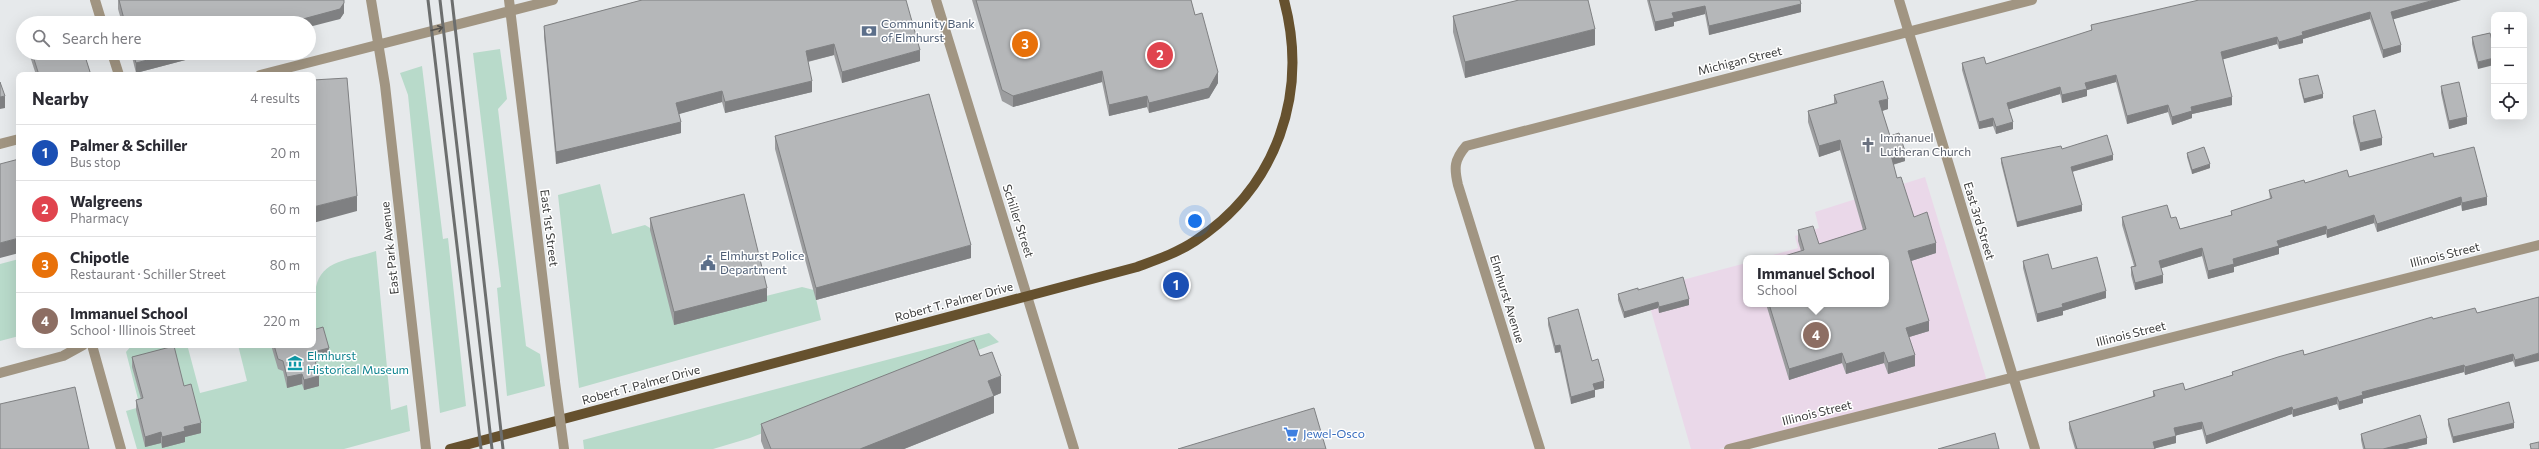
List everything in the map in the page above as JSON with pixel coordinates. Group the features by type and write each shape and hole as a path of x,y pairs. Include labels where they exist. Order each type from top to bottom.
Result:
{"main road":[{"name":"Robert T. Palmer Drive","path":"450,449 1137,267 1166,256 1206,233 1250,192 1279,141 1286,114 1292,49 1284,0"}],"street":[{"path":"95,0 100,16"},
{"name":"East Park Avenue","path":"371,0 385,85 426,449"},
{"path":"271,72 378,44 510,5 553,0"},
{"name":"Schiller Street","path":"936,0 1074,449"},
{"name":"East 3rd Street","path":"1899,0 2035,449"},
{"name":"Michigan Street","path":"1458,156 1466,146 1478,142 2032,0"},
{"name":"East 1st Street","path":"510,5 564,449"},
{"path":"114,60 118,72"},
{"path":"0,144 16,139"},
{"name":"Elmhurst Avenue","path":"1458,156 1455,164 1458,186 1540,449"},
{"name":"Illinois Street","path":"1729,449 2539,245"},
{"path":"0,373 63,356 78,348"},
{"path":"93,348 121,449"}],"shaded area":[{"path":"1925,177 1987,381 1719,449 1691,449 1645,290 1743,264 1743,307 1889,307 1889,255 1773,255 1798,248 1795,236 1819,228 1815,212"}],"green space":[{"path":"500,49 507,99 498,109 526,346 540,354 545,386 507,396 497,288 501,287 473,53"},
{"path":"422,66 443,239 448,238 466,406 440,413 408,95 400,73"},
{"path":"600,184 612,234 645,225 766,296 802,287 814,290 821,320 579,388 558,195"},
{"path":"376,251 391,410 407,405 410,431 344,449 137,449 126,411 140,407 126,352 129,348 188,348 200,393 247,381 239,348 316,348 316,288 319,277 325,270 342,261"},
{"path":"16,260 16,337 0,341 0,264"},
{"path":"989,333 999,342 750,438 713,449 584,449 583,440"}],"building":[{"path":"119,0 344,0 344,3 340,9 314,16 123,16"},
{"path":"642,0 906,0 920,50 842,72 834,44 806,51 812,81 725,102 722,91 676,103 681,122 556,152 544,26"},
{"path":"976,0 1191,0 1195,15 1202,13 1218,72 1209,88 1149,103 1147,96 1109,105 1102,71 1013,96 1002,90"},
{"path":"1519,0 1588,0 1595,29 1465,62 1453,16"},
{"path":"1649,0 1800,0 1801,4 1709,26 1705,6 1672,13 1674,18 1655,22"},
{"path":"2199,0 2434,0 2391,12 2401,45 2383,50 2370,12 2302,32 2303,35 2279,42 2277,37 2221,52 2232,97 2191,107 2192,111 2172,117 2168,105 2127,116 2116,75 2085,83 2087,89 2062,95 2060,87 2007,103 2013,122 1996,127 1993,118 1979,122 1962,63 1984,57 1986,64 2092,30 2091,25"},
{"path":"2490,33 2491,59 2478,62 2472,37"},
{"path":"34,60 86,60 90,72 38,72"},
{"path":"135,60 147,60 136,63"},
{"path":"2318,75 2323,94 2304,99 2299,79"},
{"path":"347,78 357,196 316,206 316,80"},
{"path":"1883,81 1888,99 1879,101 1890,136 1899,133 1905,151 1891,155 1897,178 1901,177 1914,217 1927,212 1936,243 1908,251 1929,321 1906,328 1915,355 1888,363 1884,352 1846,364 1842,353 1789,369 1770,307 1889,307 1889,255 1788,255 1804,250 1798,230 1813,226 1819,244 1866,229 1840,140 1819,146 1808,111 1837,103 1834,95"},
{"path":"0,82 5,96 0,97"},
{"path":"2459,82 2467,117 2449,121 2441,86"},
{"path":"929,94 971,245 816,288 775,136"},
{"path":"2375,110 2382,138 2360,143 2353,116"},
{"path":"2107,135 2113,155 2071,167 2082,205 2017,222 2001,158 2061,146 2062,149"},
{"path":"2204,147 2210,164 2192,170 2187,153"},
{"path":"2474,147 2487,197 2462,203 2461,197 2377,224 2374,215 2327,230 2326,226 2277,241 2279,246 2233,259 2234,264 2208,271 2202,248 2159,261 2163,275 2135,283 2131,267 2136,266 2122,217 2167,205 2171,218 2176,217 2180,229 2232,215 2231,211 2272,198 2269,190 2304,180 2305,183 2347,170 2349,177 2433,153 2434,157"},
{"path":"16,160 16,239 0,243 0,164"},
{"name":"Elmhurst Police Department","path":"744,194 767,288 674,312 650,218"},
{"path":"2048,254 2052,269 2097,257 2106,291 2062,304 2063,307 2037,314 2023,261"},
{"path":"1683,277 1689,299 1659,307 1658,302 1624,312 1618,294"},
{"path":"2539,297 2539,353 2515,360 2513,354 2465,367 2464,365 2362,392 2363,395 2339,402 2337,397 2293,410 2292,407 2206,436 2202,422 2174,428 2176,436 2153,442 2155,449 2077,449 2069,422 2155,396 2153,391 2183,383 2185,390 2233,375 2232,372 2303,350 2304,355 2432,317 2433,319 2475,308 2477,313"},
{"path":"1578,309 1592,361 1598,359 1604,381 1593,384 1595,390 1571,397 1560,345 1555,346 1548,318"},
{"path":"323,327 329,348 313,352 319,376 304,380 302,374 287,377 283,361 278,359 275,348 316,348 316,329"},
{"path":"974,340 980,356 992,352 1001,376 988,381 994,396 860,449 771,449 761,424"},
{"path":"166,348 174,348 184,386 191,384 201,423 184,427 185,431 162,437 161,432 145,437 136,400 143,398 132,357"},
{"path":"75,387 89,449 0,449 0,404"},
{"path":"2509,402 2514,423 2453,437 2448,419"},
{"path":"1314,408 1326,449 1178,449"},
{"path":"2420,415 2427,438 2383,449 2365,449 2361,434"},
{"path":"1995,433 1999,449 1938,449"},
{"path":"2539,442 2539,449 2531,449 2530,444"}],"railway":[{"path":"428,0 481,449"},
{"path":"440,0 492,449"},
{"path":"452,0 503,449"}],"place":[{"name":"Community Bank of Elmhurst","path":"869,31"},
{"name":"Chipotle","path":"1025,44"},
{"name":"Walgreens","path":"1160,55"},
{"name":"Immanuel Lutheran Church","path":"1868,145"},
{"name":"Elmhurst Police Department","path":"708,263"},
{"name":"Palmer & Schiller","path":"1176,285"},
{"name":"Immanuel School","path":"1816,335"},
{"name":"Elmhurst Historical Museum","path":"295,363"},
{"name":"Jewel-Osco","path":"1291,434"}]}
